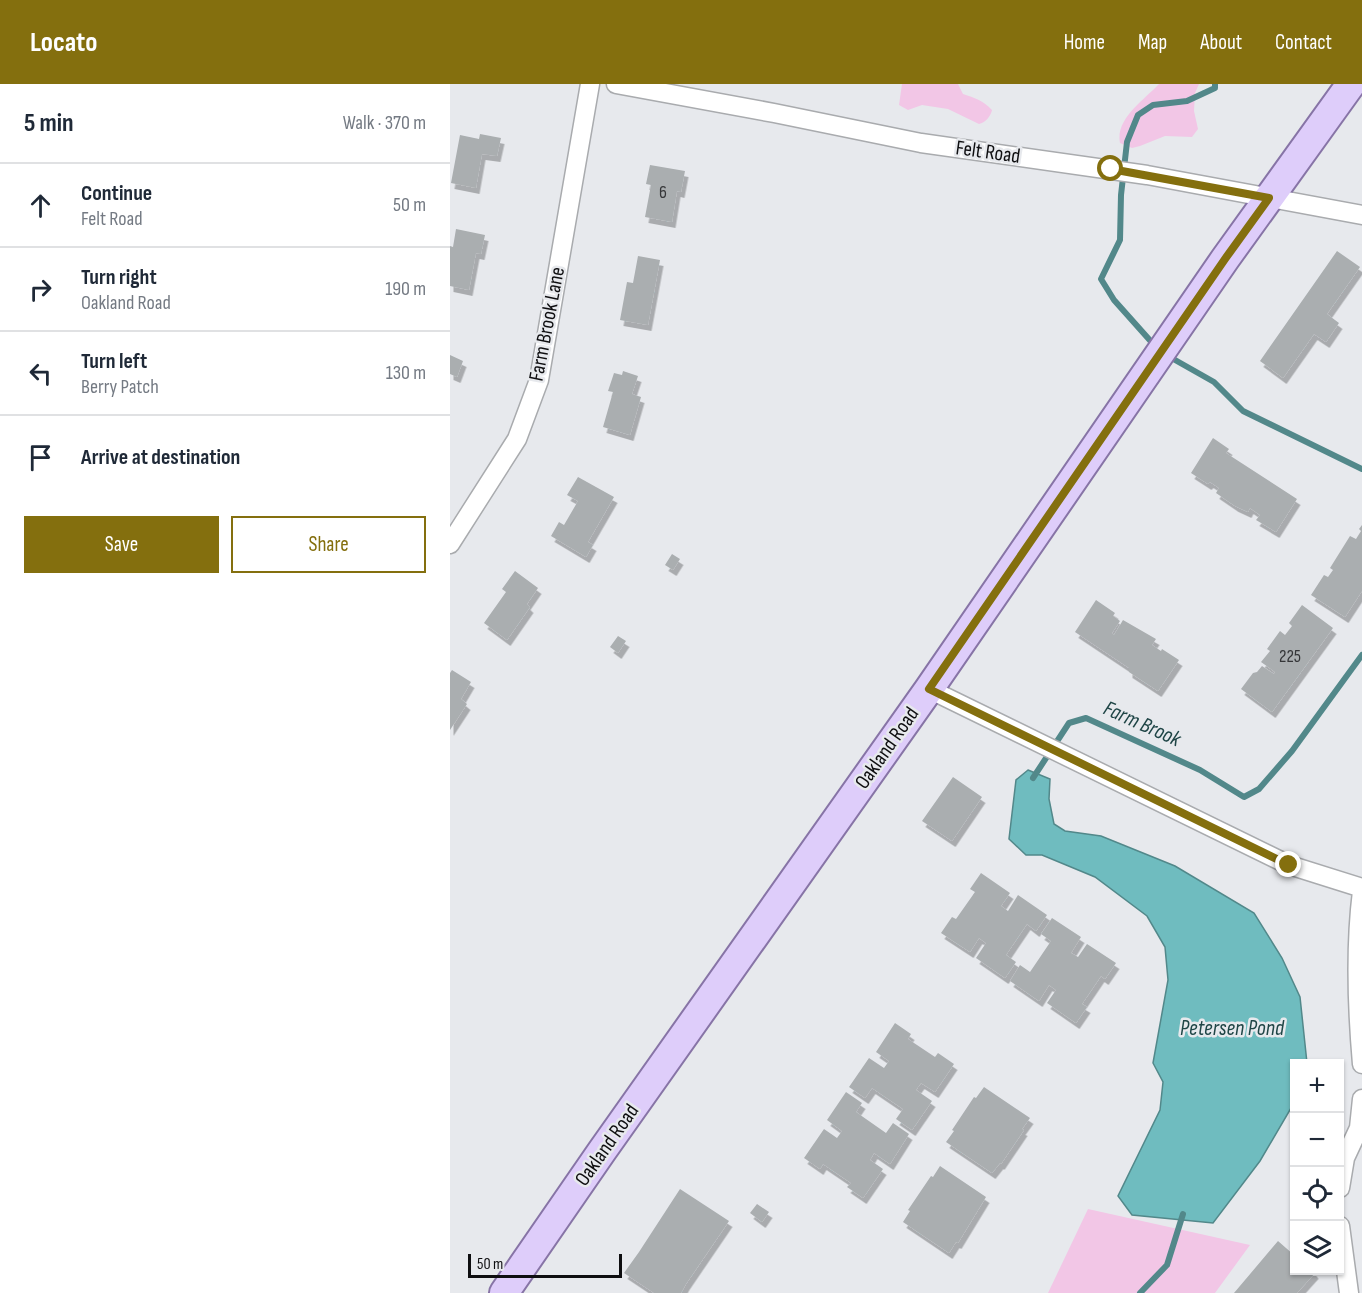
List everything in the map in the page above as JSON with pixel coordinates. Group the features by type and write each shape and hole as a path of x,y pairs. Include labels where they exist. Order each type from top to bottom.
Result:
{"main road":[{"name":"Oakland Road","path":"504,1293 602,1150 929,689 1161,352 1351,84"}],"street":[{"name":"Farm Brook Lane","path":"450,544 517,440 539,380 590,84"},
{"name":"Felt Road","path":"616,84 921,143 1111,169 1362,215"},
{"path":"929,689 1289,865 1362,889 1359,916 1359,1024 1362,1064"},
{"path":"1344,1168 1359,1128 1362,1100"},
{"path":"1344,1256 1349,1293"}],"shaded area":[{"path":"902,84 958,84 963,94 975,98 992,110 989,117 979,124 948,109 922,105 908,110 899,105"},
{"path":"1159,84 1199,84 1195,93 1194,111 1198,129 1192,137 1165,136 1132,148 1120,143 1120,134 1126,118"},
{"path":"1088,1209 1250,1245 1215,1293 1048,1293"}],"water":[{"name":"Petersen Pond","path":"1028,770 1050,779 1049,799 1054,824 1065,831 1101,836 1175,866 1254,913 1282,958 1300,997 1307,1059 1290,1059 1290,1110 1260,1161 1213,1223 1132,1215 1118,1196 1160,1110 1163,1082 1153,1063 1168,980 1165,947 1147,916 1095,877 1042,855 1026,855 1009,839 1016,780"}],"building":[{"path":"480,134 501,138 497,156 482,154 476,188 451,183 460,135 479,139"},
{"path":"650,165 685,171 681,192 677,191 672,222 645,217 651,185 646,184"},
{"path":"456,229 485,235 481,254 476,253 469,290 450,286 450,246 453,247"},
{"path":"1337,251 1360,267 1327,314 1339,323 1326,342 1314,334 1283,378 1260,361"},
{"path":"638,256 660,260 648,325 620,320 627,282 633,283"},
{"path":"450,355 463,361 457,377 450,374"},
{"path":"623,371 638,376 632,394 641,397 630,435 603,427 613,392 608,391 614,373 622,375"},
{"path":"1213,438 1229,449 1226,453 1297,499 1276,532 1256,520 1260,515 1250,508 1248,512 1235,506 1216,493 1219,488 1191,473"},
{"path":"578,477 614,497 588,542 593,545 586,557 551,536 559,522 564,525 578,501 567,495"},
{"path":"1362,525 1362,591 1345,617 1311,595 1324,575 1328,577 1333,570 1330,568 1350,536 1356,539"},
{"path":"672,554 680,559 673,570 665,565"},
{"path":"515,571 538,588 527,604 530,607 507,640 484,623 506,592 502,589"},
{"path":"1096,600 1115,613 1113,616 1120,621 1112,633 1114,635 1123,620 1156,639 1152,645 1179,660 1158,691 1129,672 1129,668 1075,632"},
{"path":"1302,605 1333,628 1272,712 1241,689 1253,673 1262,666 1274,674 1275,672 1261,662 1270,651 1267,649 1280,631 1285,635 1292,626 1289,623"},
{"path":"618,636 626,641 618,653 610,647"},
{"path":"452,670 471,682 461,699 467,704 450,730 450,673"},
{"path":"953,777 982,797 952,841 922,821"},
{"path":"981,873 1010,893 1001,906 1008,911 1018,895 1047,915 1036,931 1027,924 1006,955 1016,962 1005,978 976,958 986,943 979,938 970,952 941,933 952,917 956,919 975,892 970,889"},
{"path":"1052,918 1081,937 1071,953 1078,957 1087,944 1116,963 1105,979 1101,976 1082,1004 1087,1007 1076,1023 1047,1003 1056,990 1049,985 1039,1001 1010,981 1020,965 1030,972 1051,941 1041,934"},
{"path":"895,1023 911,1034 908,1039 935,1057 938,1053 954,1064 935,1092 921,1083 916,1090 932,1101 912,1130 896,1119 903,1109 872,1088 865,1098 849,1087 869,1058 884,1068 889,1061 876,1052"},
{"path":"984,1087 1030,1118 1001,1164 992,1173 946,1142 974,1097 976,1098"},
{"path":"846,1092 862,1103 856,1112 886,1133 893,1123 909,1134 890,1164 874,1153 870,1160 883,1169 863,1198 847,1187 851,1183 823,1164 820,1169 804,1158 824,1129 837,1138 842,1131 827,1120"},
{"path":"940,1166 986,1197 958,1243 956,1242 949,1253 903,1222 910,1211 908,1210"},
{"path":"680,1189 729,1221 681,1293 654,1293 624,1273"},
{"path":"757,1204 769,1212 762,1222 750,1213"},
{"path":"1278,1241 1290,1252 1290,1275 1313,1275 1297,1293 1234,1293"}],"waterway":[{"name":"Farm Brook","path":"1155,346 1114,300 1101,279 1120,240 1121,195 1127,142 1138,115 1153,105 1187,101 1215,88 1215,84"},
{"name":"Farm Brook","path":"1168,356 1214,382 1243,411 1362,469"},
{"name":"Farm Brook","path":"1033,778 1069,723 1086,718 1200,770 1244,797 1259,789 1292,751 1362,655"},
{"name":"Farm Brook","path":"1140,1293 1167,1265 1183,1214"}],"route":[{"path":"1111,169 1269,198 929,689 1289,865"}]}
